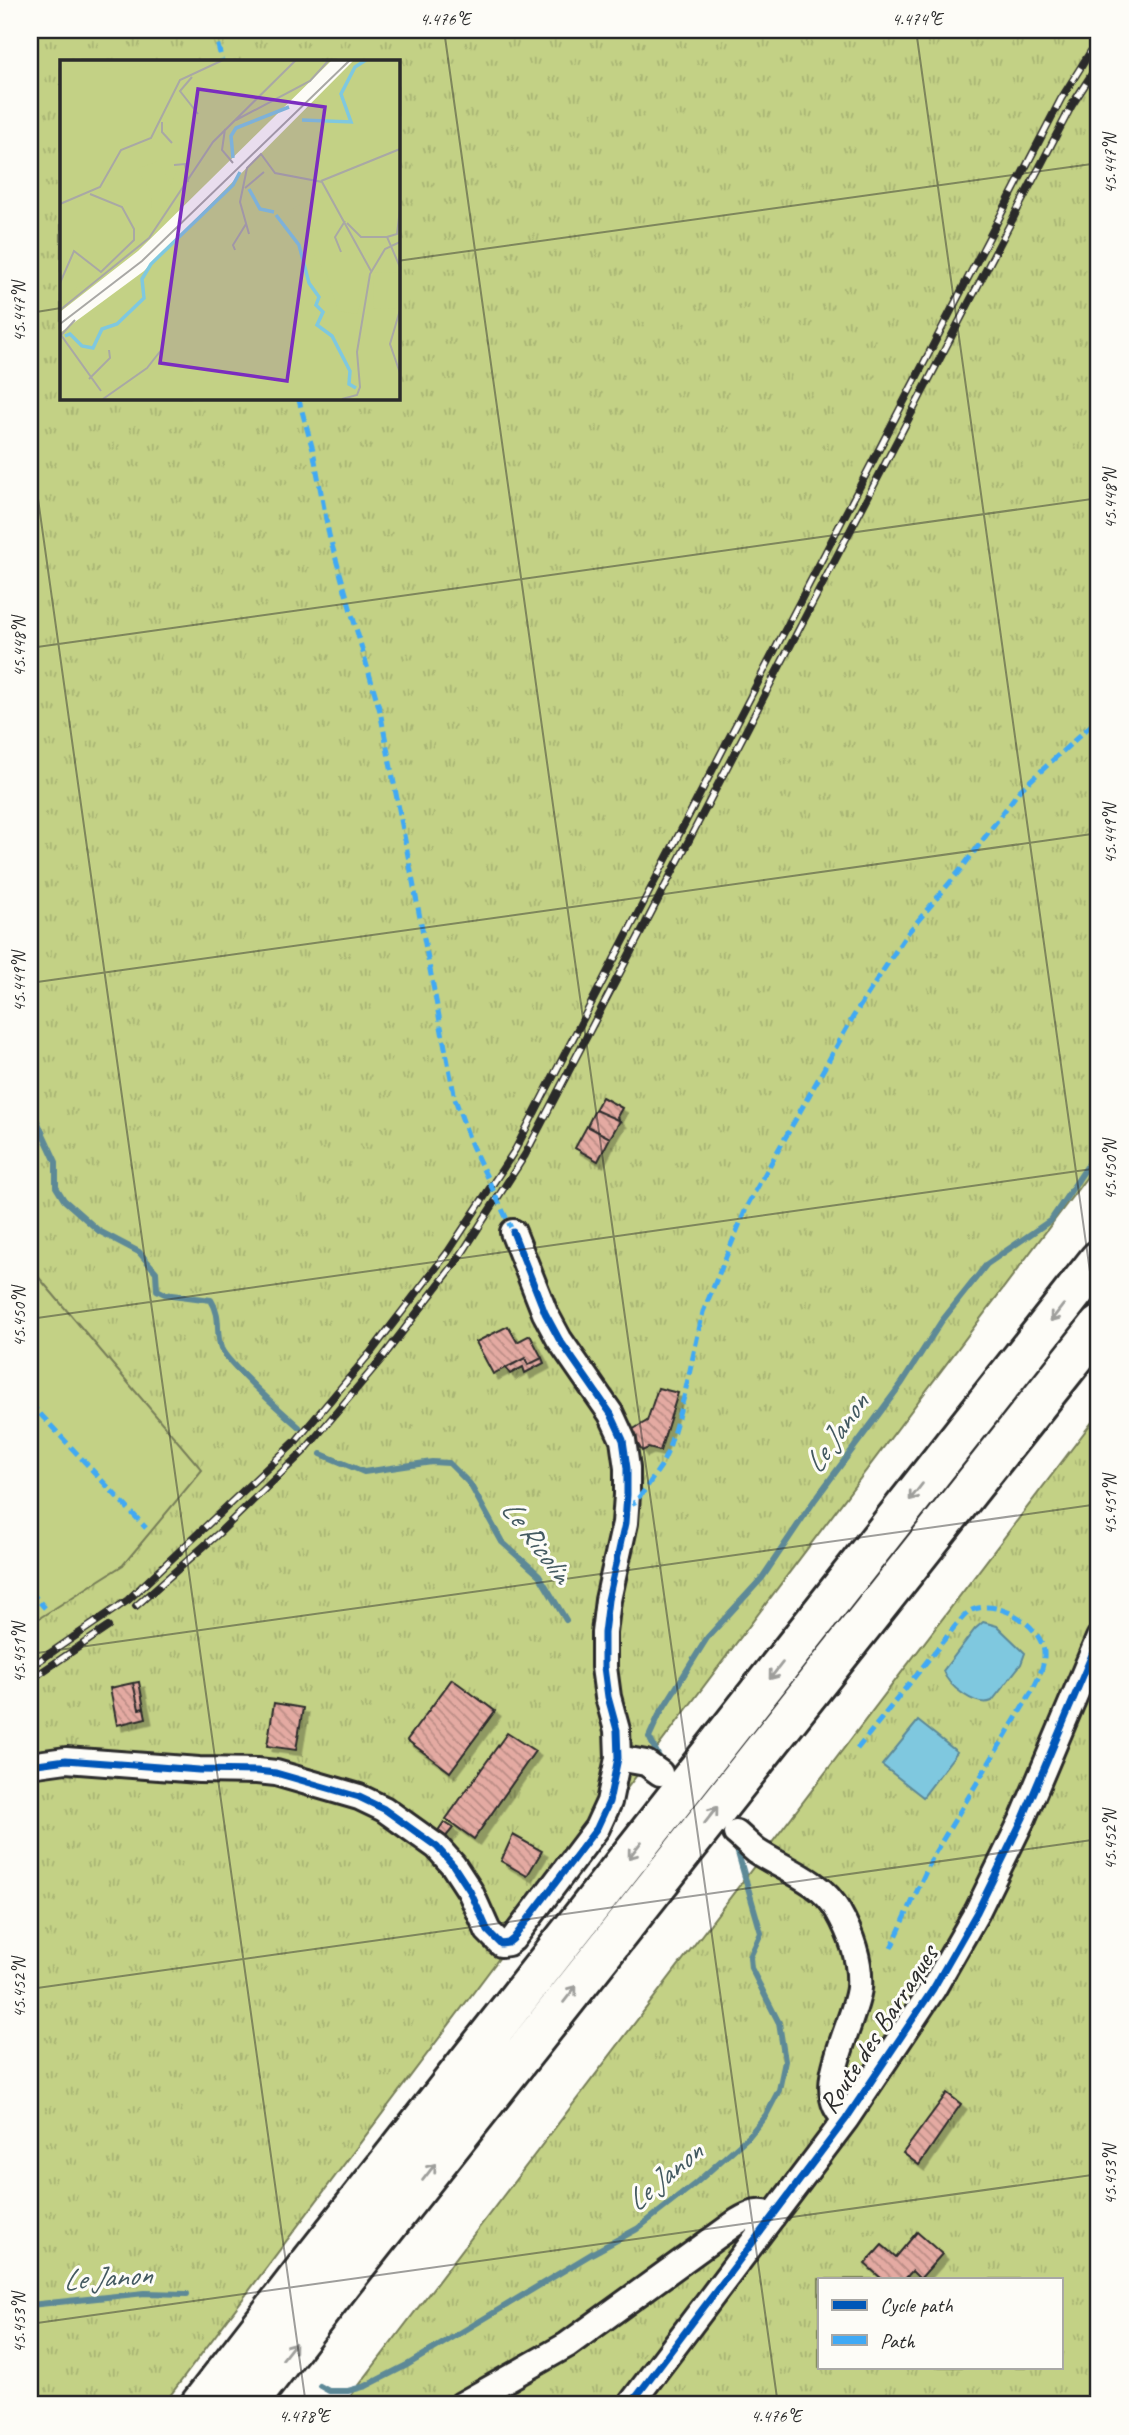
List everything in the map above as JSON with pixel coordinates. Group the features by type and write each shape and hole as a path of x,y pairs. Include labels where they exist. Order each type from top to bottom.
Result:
{"highway":[{"path":"200,2405 1099,1260"},
{"path":"247,2405 1099,1326"}],"street":[{"path":"30,1765 66,1760 199,1770 257,1771 276,1773 359,1797 384,1809 437,1847 470,1891 488,1931 501,1944 513,1939 597,1828 610,1802 618,1758 617,1730 608,1697 604,1667 604,1633 608,1600 625,1522 627,1468 623,1440 611,1414 559,1339 545,1312 513,1232"},
{"name":"Route des Barraques","path":"630,2405 845,2119 933,1989 976,1912 1023,1818 1099,1639"},
{"path":"618,1758 646,1763 660,1773"},
{"path":"736,1833 755,1850 818,1889 836,1907 848,1930 857,1957 859,1986 853,2015 834,2071 832,2089 834,2106 845,2119"},
{"path":"461,2405 567,2345 738,2221 758,2212 772,2216"}],"green space":[{"path":"30,30 1099,30 1099,1161 163,2405 30,2405"},
{"path":"30,1267 202,1470 123,1565 30,1624"},
{"path":"1099,1413 1099,2405 344,2405"}],"water":[{"path":"983,1622 997,1626 1025,1653 1021,1664 992,1701 986,1702 971,1699 956,1689 943,1671"},
{"path":"918,1721 957,1752 923,1797 882,1765"}],"building":[{"path":"602,1097 622,1108 617,1117 620,1121 595,1110"},
{"path":"595,1110 620,1121 610,1138 587,1126"},
{"path":"587,1126 610,1138 598,1161 575,1148"},
{"path":"508,1326 517,1342 530,1335 542,1358 528,1365 525,1358 493,1374 476,1342"},
{"path":"525,1358 528,1365 542,1358 544,1363 525,1373 523,1367 510,1374 506,1368"},
{"path":"658,1388 678,1393 660,1451 648,1448 642,1451 630,1431 647,1421"},
{"path":"452,1679 495,1711 450,1772 407,1740"},
{"path":"139,1682 144,1708 139,1709 133,1683"},
{"path":"133,1683 139,1709 144,1708 146,1718 117,1725 110,1688"},
{"path":"274,1703 303,1708 296,1750 267,1746"},
{"path":"507,1733 535,1751 474,1839 446,1819"},
{"path":"444,1822 453,1828 440,1844 433,1838"},
{"path":"513,1835 542,1851 527,1876 501,1861"},
{"path":"947,2093 961,2104 919,2165 903,2153"},
{"path":"917,2232 942,2254 921,2278 912,2271 906,2278 881,2278 865,2264 882,2245 896,2257"}],"waterway":[{"name":"Le Ricolin","path":"30,1106 56,1162 56,1187 64,1200 99,1231 139,1252 156,1272 157,1290 165,1294 211,1300 216,1312 219,1342 225,1355 299,1427"},
{"name":"Le Janon","path":"662,1763 649,1737 659,1715 707,1638 762,1578 814,1501 902,1383 941,1322 987,1264 1051,1220 1099,1149"},
{"name":"Le Ricolin","path":"321,1454 364,1472 432,1462 449,1463 470,1484 502,1542 539,1575 566,1620"},
{"name":"Le Janon","path":"320,2386 329,2391 348,2391 366,2386 407,2365 637,2229 696,2183 749,2136 766,2115 779,2090 785,2061 779,2023 751,1968 750,1957 761,1933 736,1846"},
{"name":"Le Janon","path":"30,2305 145,2293 187,2294"}],"railway":[{"path":"30,1667 128,1600 296,1441 371,1352 448,1252 515,1150 1061,99 1099,38"},
{"path":"136,1606 219,1533 305,1450 383,1357 457,1261 525,1155 1072,105 1099,63"},
{"path":"30,1680 108,1627"}],"marked path":[{"path":"214,30 222,60"},
{"path":"299,399 313,450 329,535 380,711 455,1099 472,1146 513,1232"},
{"path":"626,1506 635,1502 644,1491 668,1451 684,1397 703,1312 748,1204 853,1017 906,935 962,868 1019,791 1099,718"},
{"path":"30,1403 146,1528"},
{"path":"30,1591 45,1608"},
{"path":"857,1749 956,1625 972,1610 982,1607 1005,1611 1017,1616 1035,1632 1044,1652 1036,1684 933,1856 891,1948"}],"cycle path":[{"path":"30,1765 66,1760 199,1770 257,1771 276,1773 359,1797 384,1809 437,1847 470,1891 488,1931 501,1944 513,1939 597,1828 609,1802 618,1758 617,1730 608,1697 604,1667 604,1633 608,1600 625,1523 627,1495 623,1440 611,1414 559,1339 545,1313 513,1232"},
{"path":"630,2405 846,2119 933,1989 977,1912 1023,1818 1099,1638"}]}
